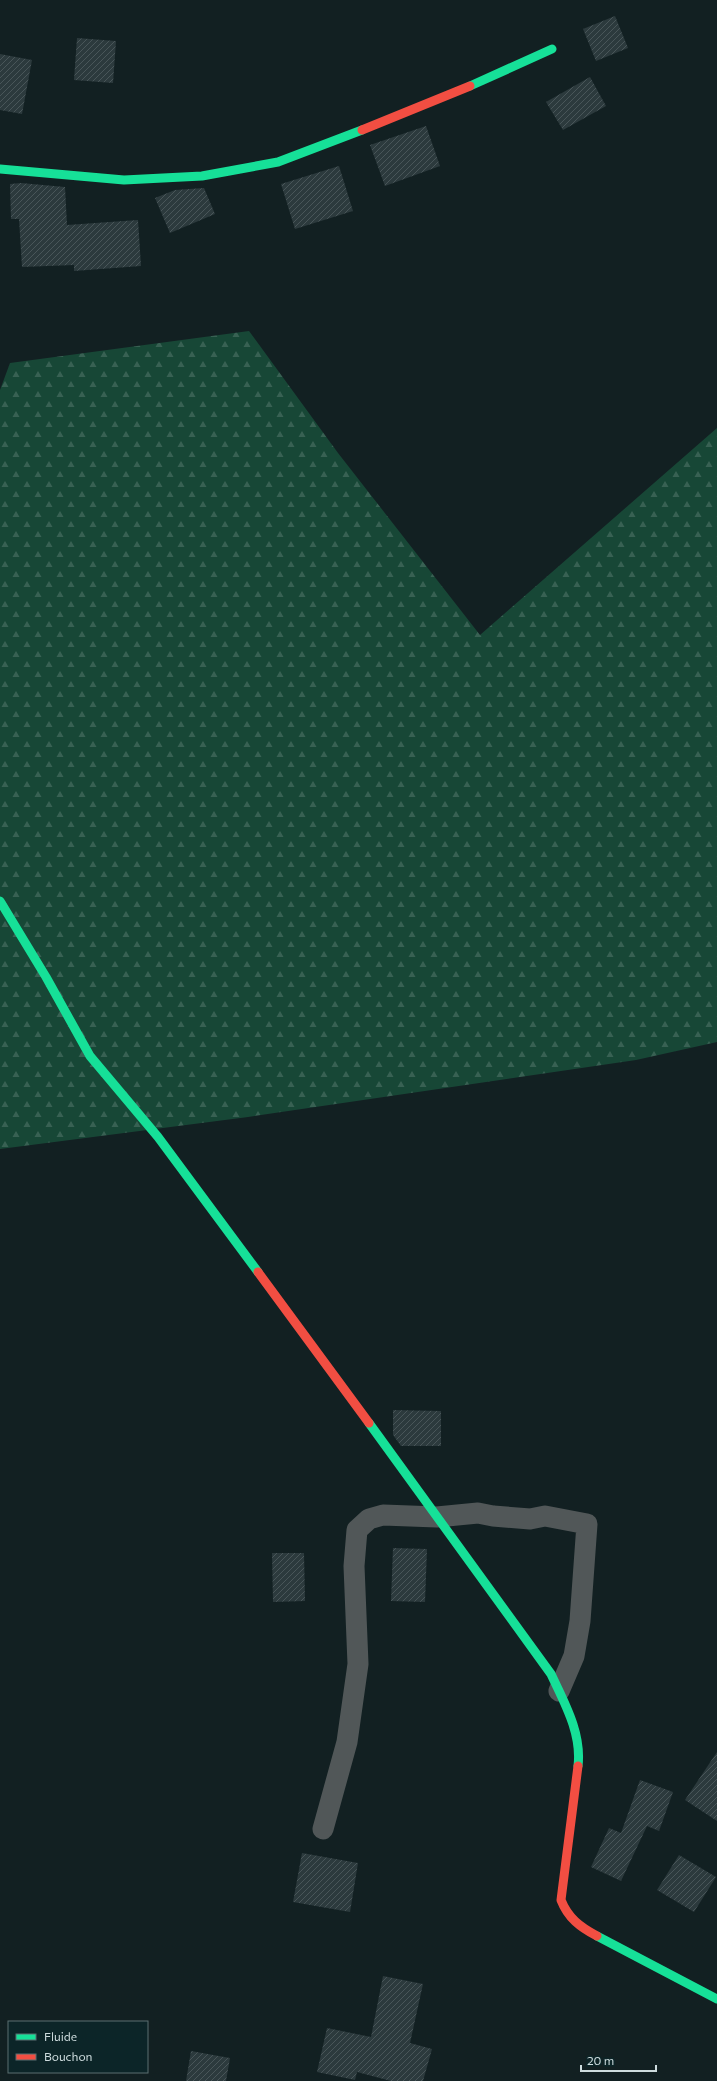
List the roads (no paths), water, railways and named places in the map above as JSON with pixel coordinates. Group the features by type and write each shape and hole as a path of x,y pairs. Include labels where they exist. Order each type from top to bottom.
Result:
{"street":[{"path":"0,169 124,180 202,176 278,162 434,102 552,49"},
{"path":"0,901 46,977 90,1056 158,1137 293,1318 551,1674 572,1719 579,1758 560,1900 566,1912 582,1928 717,1999"},
{"path":"323,1829 347,1742 358,1664 354,1566 357,1530 369,1519 383,1515 437,1517 478,1513 492,1516 530,1519 545,1516 587,1524 580,1620 574,1656 559,1691"}]}
